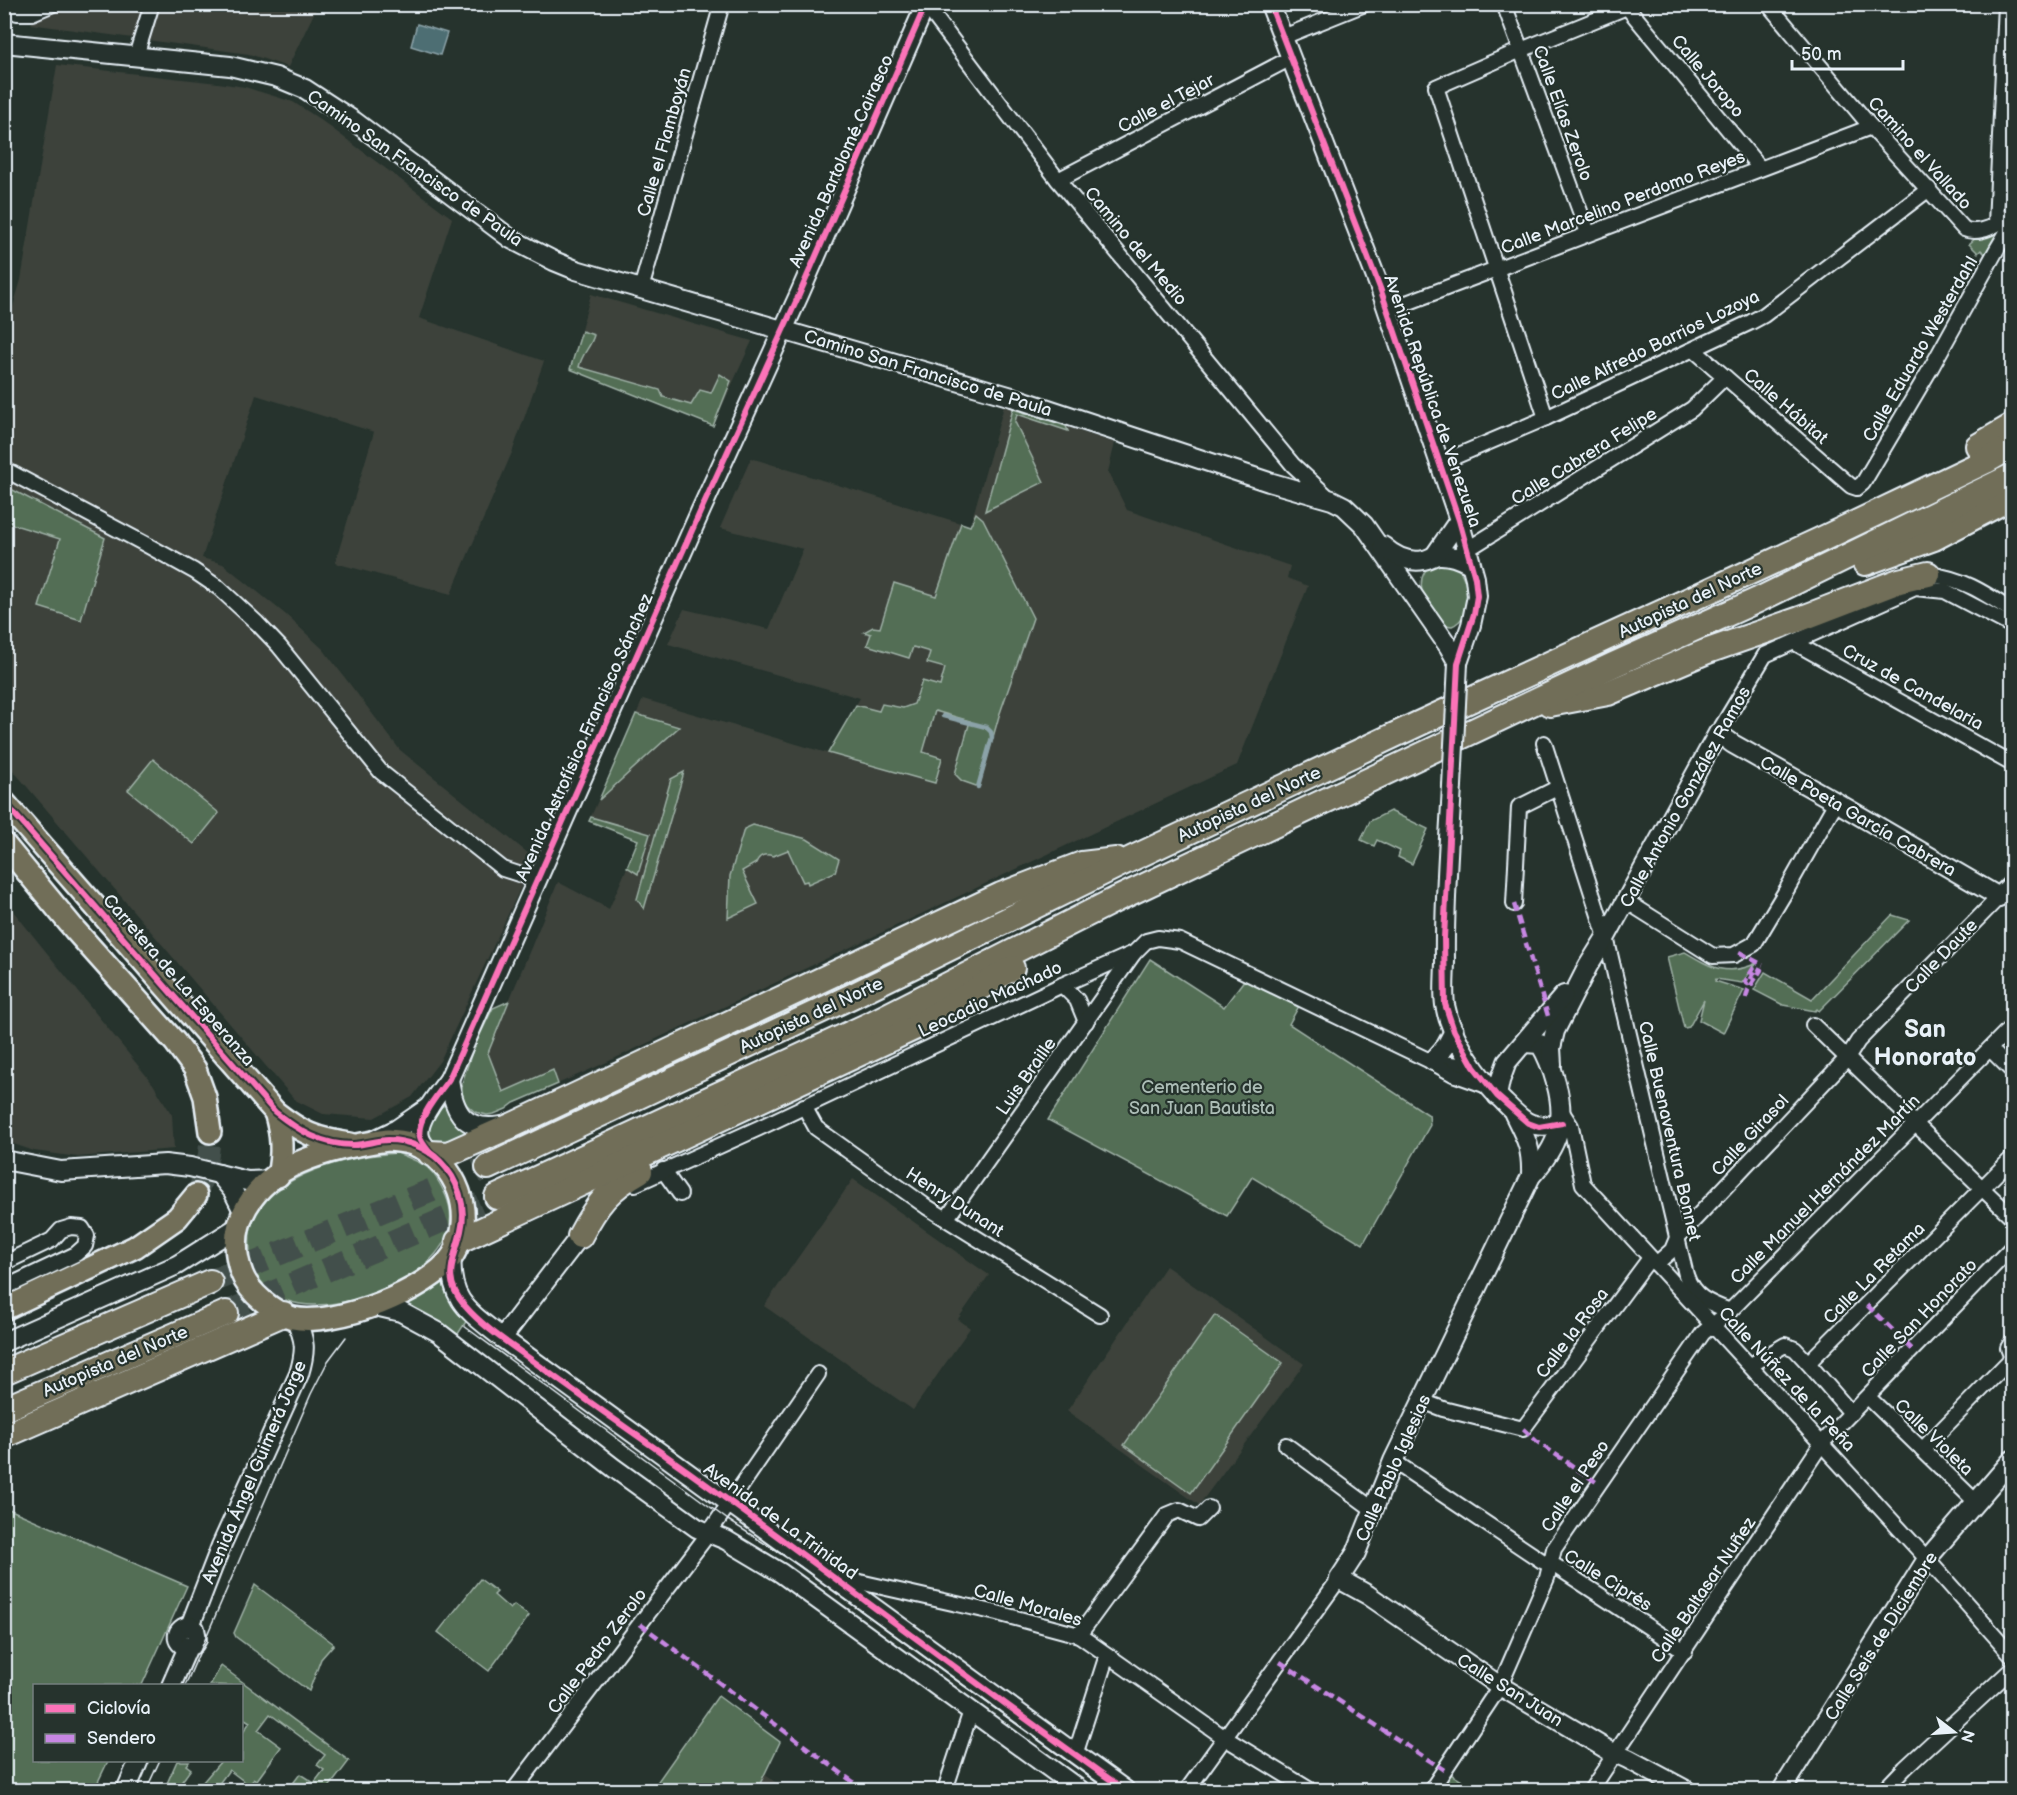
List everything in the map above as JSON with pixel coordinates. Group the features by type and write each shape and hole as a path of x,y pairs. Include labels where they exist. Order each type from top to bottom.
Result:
{"highway":[{"path":"1820,540 1864,503 2013,426"},
{"name":"Autopista del Norte","path":"488,1167 852,996 1133,858 1418,724 1820,540 2013,446"},
{"name":"Autopista del Norte","path":"497,1197 871,1024 1115,900 1758,600 2013,476"},
{"path":"1758,600 1921,544 2013,497"},
{"path":"1521,709 1608,693 1705,652 1899,581 1928,574"},
{"path":"430,1153 448,1154 513,1125 1001,895 1082,864 1133,858"},
{"path":"455,1248 914,1028 1012,969 1023,947"},
{"path":"579,1236 592,1213 614,1187 845,1062"},
{"name":"Autopista del Norte","path":"4,1372 210,1282"},
{"name":"Autopista del Norte","path":"4,1408 226,1313"},
{"path":"4,1436 289,1316"}],"main road":[{"name":"Carretera de La Esperanza","path":"4,802 275,1112 297,1130 322,1140 360,1144"},
{"path":"4,844 75,930 175,1042 195,1069 206,1097 210,1132"},
{"name":"Carretera de La Esperanza","path":"275,1112 282,1134 282,1156 275,1178"},
{"path":"388,1140 412,1144 430,1153 440,1161 458,1186 463,1219 455,1248 427,1279 375,1306 340,1315 289,1316 256,1294 244,1279 238,1262 236,1245 241,1218 258,1190 275,1178 299,1162 360,1144 388,1140"},
{"path":"4,1309 135,1247 177,1218 196,1195"}],"street":[{"path":"17,13 32,13 53,4"},
{"path":"136,56 152,4"},
{"name":"Calle el Flamboyán","path":"641,289 723,4"},
{"name":"Avenida República de Venezuela","path":"1270,4 1388,310 1459,520 1464,557 1475,578 1477,596 1471,626 1458,663 1444,938 1445,1004 1454,1032 1474,1067 1492,1091 1512,1110"},
{"path":"1283,37 1365,4"},
{"name":"Calle Elías Zerolo","path":"1504,4 1588,233"},
{"name":"Camino el Vallado","path":"1768,4 1871,127 1964,229 1976,232 2013,214"},
{"path":"1996,224 2001,112 2009,28 2006,4"},
{"name":"Camino del Medio","path":"925,5 1058,180 1293,465 1332,500"},
{"name":"Avenida Bartolomé Cairasco","path":"783,329 925,5"},
{"name":"Calle Joropo","path":"1521,50 1627,8 1760,168"},
{"name":"Camino San Francisco de Paula","path":"4,43 230,66 276,77 305,89 354,122 511,239 554,261 576,270 1049,408 1276,484 1332,500 1354,514 1376,541"},
{"path":"1521,50 1437,87 1546,418"},
{"name":"Calle el Tejar","path":"1058,180 1292,58"},
{"path":"2001,112 2006,131 2013,139"},
{"name":"Calle Marcelino Perdomo Reyes","path":"1388,310 1871,127"},
{"name":"Calle Alfredo Barrios Lozoya","path":"1440,463 1546,418 1764,315 1929,189"},
{"name":"Calle Eduardo Westerdahl","path":"1857,488 1863,483 1997,249 2007,232 2013,227"},
{"name":"Avenida Astrofísico Francisco Sánchez","path":"430,1153 420,1137 420,1127 429,1107 449,1079 783,329"},
{"name":"Calle Hábitat","path":"1694,350 1851,486 1857,488"},
{"name":"Calle Cabrera Felipe","path":"1464,557 1692,409 1725,377"},
{"path":"1276,484 1293,465"},
{"path":"4,469 154,549 219,588 279,646 381,772 503,869 537,880"},
{"path":"1417,602 1415,581 1419,570 1459,520"},
{"path":"1376,541 1388,551 1416,561 1431,557 1464,557"},
{"path":"1376,541 1458,663"},
{"path":"1928,574 1951,577 1975,587 2013,611"},
{"name":"Calle Antonio González Ramos","path":"1552,1065 1551,1048 1555,1031 1588,966 1718,733 1766,655 1915,588 1945,591 2013,626"},
{"path":"1437,630 1454,631 1471,626"},
{"name":"Cruz de Candelaria","path":"1795,643 2013,764"},
{"name":"Calle Poeta García Cabrera","path":"1718,733 1732,744 1836,801 1999,897"},
{"name":"Calle Buenaventura Bonnet","path":"1544,743 1606,937 1686,1275 1698,1296 1730,1311"},
{"path":"1514,904 1519,807 1557,788"},
{"path":"1626,901 1713,956 1734,955 1754,944 1836,801"},
{"name":"Calle Daute","path":"1848,1057 1858,1041 2013,884"},
{"name":"Leocadio Machado","path":"579,1236 617,1194 663,1170 759,1128 1062,984 1134,953 1146,941 1158,938 1180,942 1492,1091"},
{"name":"Luis Braille","path":"947,1218 1134,953"},
{"name":"Calle Antonio González Ramos","path":"1507,1062 1588,966"},
{"path":"1062,984 1077,1000 1086,1022"},
{"path":"1813,1025 2013,1217"},
{"name":"Calle Manuel Hernández Martín","path":"1713,1325 1730,1311 2013,1026"},
{"path":"1431,1061 1446,1046 1454,1032"},
{"path":"1512,1110 1528,1123 1539,1127 1562,1118 1562,1102 1552,1065 1540,1044 1524,1044"},
{"path":"1990,1049 2013,1071"},
{"name":"Calle Girasol","path":"1653,1261 1672,1250 1677,1238 1848,1057"},
{"name":"Leocadio Machado","path":"1431,1061 1474,1067"},
{"path":"1474,1067 1507,1062"},
{"path":"1492,1091 1500,1081 1507,1062"},
{"path":"449,1079 452,1102 461,1115 472,1124 485,1129 513,1125"},
{"name":"Henry Dunant","path":"804,1106 816,1128 927,1208 947,1218 1100,1315"},
{"name":"Avenida Astrofísico Francisco Sánchez","path":"360,1144 397,1129 429,1107"},
{"path":"1512,1110 1532,1156 1531,1176"},
{"name":"Calle Pablo Iglesias","path":"1187,1791 1356,1553 1393,1461 1531,1176 1551,1149 1562,1118"},
{"name":"Calle Núñez de la Peña","path":"1562,1118 1571,1126 1583,1184 1928,1558 2013,1655"},
{"name":"Calle La Retama","path":"1808,1363 2013,1158"},
{"path":"4,1160 61,1171 165,1164 190,1167 247,1181 275,1178"},
{"path":"663,1170 680,1194"},
{"path":"4,1342 177,1265 241,1218 233,1191 219,1174"},
{"path":"4,1263 52,1240 61,1230 71,1227 82,1228 87,1236 84,1246 76,1254 4,1288"},
{"path":"502,1338 579,1236"},
{"name":"Calle San Honorato","path":"1851,1413 2013,1247"},
{"name":"Avenida de La Trinidad","path":"455,1248 451,1271 454,1291 475,1316 502,1338 1125,1791"},
{"name":"Calle la Rosa","path":"1422,1401 1443,1409 1523,1429 1653,1261"},
{"path":"375,1306 401,1312 438,1332 614,1468 697,1528 713,1527 726,1540 781,1573 1074,1788"},
{"name":"Avenida Ángel Guimerá Jorge","path":"172,1684 188,1647 178,1641 179,1630 190,1626 221,1546 299,1374 305,1355 304,1338 289,1316"},
{"name":"Calle el Peso","path":"1431,1791 1500,1686 1547,1578 1554,1549 1703,1333 1713,1325"},
{"path":"1922,1450 2012,1358 2008,1348 2013,1342"},
{"path":"1751,1365 1785,1346 1795,1349 1851,1413"},
{"name":"Calle Pedro Zerolo","path":"514,1791 713,1527 818,1374"},
{"name":"Calle Violeta","path":"1868,1397 1976,1502"},
{"name":"Calle Baltasar Nuñez","path":"1591,1791 1822,1443 1851,1413"},
{"path":"1286,1445 1374,1510"},
{"name":"Calle Ciprés","path":"1393,1461 1685,1650"},
{"name":"Calle Seis de Diciembre","path":"1782,1791 1928,1558 2012,1463"},
{"path":"1079,1635 1167,1515 1179,1510 1198,1519 1209,1508"},
{"name":"Calle Morales","path":"828,1575 996,1613 1079,1635 1225,1738 1310,1791"},
{"name":"Calle San Juan","path":"1339,1579 1368,1595 1500,1686 1616,1754 1686,1791"},
{"path":"1075,1755 1107,1655"},
{"path":"1884,1791 1905,1768 2013,1669"},
{"path":"945,1791 971,1712"},
{"path":"126,1791 139,1762"}],"shaded area":[{"path":"64,5 318,5 288,67 249,54 30,24 34,17"},
{"path":"57,65 245,87 293,102 318,118 452,218 419,318 544,361 513,450 451,594 335,563 374,432 256,395 202,558 223,564 285,614 323,649 400,750 529,854 532,863 440,1061 412,1097 374,1118 323,1114 295,1100 5,761 4,336 21,280"},
{"path":"591,294 752,341 713,426 570,369"},
{"path":"1004,406 1115,443 1108,472 1127,510 1290,566 1287,578 1308,586 1237,765 605,1063 514,1103 467,1105 462,1097 462,1083 473,1049 493,1008 509,1001 558,882 609,909 639,840 589,821 643,699 827,753 860,698 668,644 684,609 769,629 803,549 720,528 751,458 970,526"},
{"path":"5,901 153,1084 172,1115 174,1149 78,1157 34,1151 5,1141"},
{"path":"853,1179 989,1275 958,1319 970,1328 913,1410 764,1306"},
{"path":"1166,1266 1304,1364 1199,1505 1067,1411"},
{"path":"764,1774 786,1790 757,1790"}],"green space":[{"path":"2008,152 2011,158 2013,181 2011,196 2006,208"},
{"path":"2003,227 1986,255 1981,250 1978,253 1969,244 1977,237"},
{"path":"582,331 594,335 579,367 660,390 663,397 691,405 700,390 711,393 720,374 731,381 713,426 570,369"},
{"path":"1013,409 1066,426 1068,431 1017,414 1015,422 1044,482 985,511"},
{"path":"5,486 105,538 81,620 39,607 60,539 5,522"},
{"path":"976,513 983,519 1033,618 999,716 979,787 962,781 955,774 970,721 935,711 923,752 942,758 935,783 828,753 856,705 879,711 882,704 903,708 914,704 922,681 940,686 945,668 927,663 930,652 913,647 909,658 867,645 871,634 864,632 873,627 880,628 894,583 936,596 961,523 970,526"},
{"path":"1433,563 1455,565 1464,579 1467,606 1459,621 1452,626 1445,624 1434,615 1422,593 1422,578 1426,569"},
{"path":"636,714 679,727 599,800"},
{"path":"153,759 219,813 194,844 128,790"},
{"path":"684,772 644,909 637,899 671,779"},
{"path":"1390,811 1428,829 1412,864 1398,857 1400,851 1377,840 1374,846 1361,840 1370,821"},
{"path":"591,817 650,834 638,874 627,867 638,840 589,821"},
{"path":"753,825 807,839 839,859 835,872 808,884 807,881 803,882 788,850 773,856 763,855 756,863 742,871 758,904 728,918 730,876 744,829"},
{"path":"1892,915 1909,920 1819,1011 1783,1005 1754,990 1765,972 1812,999"},
{"path":"1685,952 1720,969 1737,969 1757,963 1742,983 1716,979 1715,981 1744,990 1723,1033 1699,1020 1704,1000 1689,1027 1684,1028 1667,957"},
{"name":"Cementerio de San Juan Bautista","path":"1150,959 1224,1007 1245,979 1299,1006 1289,1024 1429,1115 1430,1125 1363,1244 1252,1177 1227,1216 1048,1120"},
{"path":"509,1001 488,1053 503,1092 553,1070 558,1084 514,1103 506,1109 487,1115 475,1112 467,1105 462,1097 462,1083 473,1049 493,1008"},
{"path":"445,1105 450,1115 469,1132 441,1143 431,1139 428,1129 432,1117"},
{"path":"397,1153 428,1168 446,1196 450,1222 442,1245 424,1266 398,1283 369,1295 339,1303 311,1305 288,1301 269,1289 258,1277 251,1262 250,1235 252,1223 262,1206 276,1191 314,1170 335,1163"},
{"path":"443,1279 446,1294 467,1320 456,1337 400,1306"},
{"path":"1215,1315 1283,1363 1191,1493 1124,1445"},
{"path":"4,1507 187,1586 142,1684 33,1684 33,1762 108,1762 94,1790 5,1790"},
{"path":"480,1579 497,1592 494,1595 510,1609 514,1605 529,1616 489,1671 438,1632"},
{"path":"255,1585 334,1644 321,1659 309,1691 236,1637 234,1633"},
{"path":"221,1666 349,1761 327,1790 288,1790 300,1774 314,1783 324,1770 317,1765 325,1755 270,1714 258,1730 281,1747 257,1780 254,1779 249,1785 229,1770 218,1785 225,1790 196,1790 220,1762 243,1762 243,1732 250,1722 245,1719 243,1722 243,1684 211,1684"},
{"path":"718,1696 780,1742 757,1790 664,1790 656,1784"},
{"path":"177,1762 188,1762 186,1765 191,1769 177,1788 179,1790 164,1790"},
{"path":"1444,1770 1477,1790 1431,1790"}],"water":[{"path":"417,24 447,33 440,55 411,46"}],"waterway":[{"path":"943,716 986,727 991,732 992,737 978,787"}],"tunnel":[{"path":"196,1195 207,1164 210,1132"},
{"path":"210,1282 488,1167"},
{"path":"226,1313 497,1197"}],"tram line":[{"path":"464,1326 728,1520 801,1567 1107,1790"},
{"path":"186,1684 311,1394 328,1361 346,1337"},
{"path":"146,1790 159,1762"}],"marked path":[{"path":"1514,904 1548,1016"},
{"path":"1739,952 1763,965"},
{"path":"1746,998 1748,990 1761,970 1757,968 1748,984 1745,982 1757,962"},
{"path":"1867,1305 1913,1350"},
{"path":"1523,1429 1536,1441 1599,1484"},
{"path":"640,1624 864,1790"},
{"path":"1280,1662 1444,1770"}],"cycle path":[{"path":"430,1153 420,1137 421,1123 429,1106 449,1079 701,510 799,295 926,4"},
{"path":"1270,4 1380,288 1459,520 1475,578 1477,596 1474,614 1458,663 1444,938 1445,1004 1454,1031 1474,1067 1497,1096 1528,1123 1539,1127 1562,1123"},
{"path":"4,802 275,1112 311,1136 331,1143 353,1145 384,1140 402,1141 423,1149 440,1161 456,1184 463,1212 463,1222 451,1269 453,1287 465,1306 480,1321 1125,1790"}],"district":[{"name":"San Honorato","path":"1925,1043"}]}
